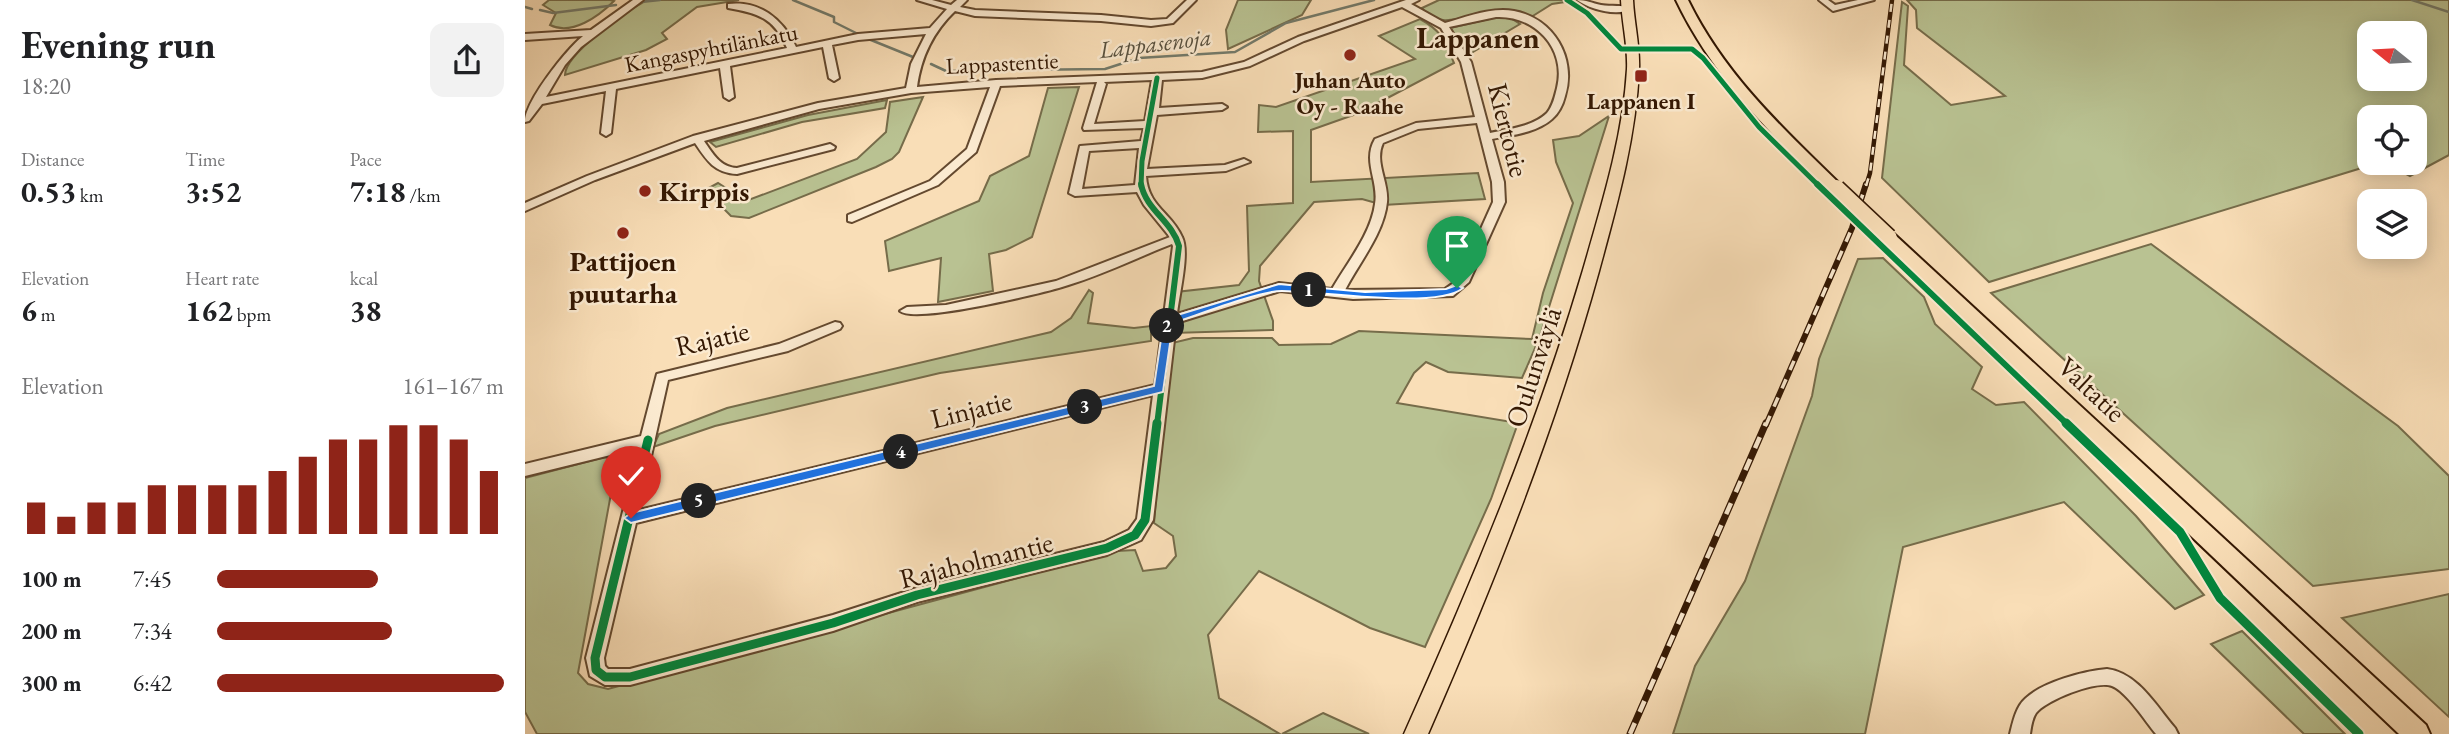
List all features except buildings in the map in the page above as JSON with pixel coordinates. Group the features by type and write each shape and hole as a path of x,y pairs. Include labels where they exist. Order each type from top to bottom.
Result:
{"highway":[{"name":"Valtatie","path":"1682,0 1713,56 1786,139 1836,189 2417,734"},
{"name":"Valtatie","path":"1693,0 1734,79"}],"main road":[{"name":"Oulunväylä","path":"1416,734 1453,653 1528,464 1586,290 1624,142 1634,68 1627,5"}],"street":[{"path":"525,119 540,101 560,64 595,32 639,0"},
{"path":"921,0 975,13 1151,23 1170,21 1192,0"},
{"path":"911,90 931,31 963,0"},
{"name":"Lappastentie","path":"525,205 697,138 818,106 911,90 996,83 1157,78 1224,71 1326,29 1415,0"},
{"path":"1581,0 1598,7 1627,5"},
{"path":"1823,0 1833,8 1870,0"},
{"path":"1403,4 1444,26 1504,13 1516,15 1548,34 1558,44 1566,78 1554,111 1543,121 1488,137"},
{"path":"731,6 753,7 768,15 787,36 793,51"},
{"name":"Kiertotie","path":"1168,321 1279,287 1336,294 1448,293 1463,282 1500,202 1488,137 1466,62 1444,26"},
{"name":"Kangaspyhtilänkatu","path":"540,101 827,44 890,33 931,31"},
{"path":"525,37 595,32"},
{"path":"827,44 834,78"},
{"path":"725,65 729,97"},
{"path":"907,311 946,309 1059,284 1177,238 1149,204 1141,180 1157,78"},
{"path":"852,218 934,183 972,150 996,83"},
{"path":"1101,84 1088,128 1222,107"},
{"path":"606,133 611,88"},
{"path":"1336,294 1379,213 1381,193 1374,152 1379,141 1416,126 1483,119"},
{"path":"697,138 718,168 725,172 830,147"},
{"path":"1146,144 1084,148 1075,193 1226,168 1244,162"},
{"name":"Rajaholmantie","path":"648,440 594,665 599,675 614,679 833,623 917,595 993,578 1125,542 1141,530 1150,498 1159,389 1179,246 1177,238"},
{"name":"Rajatie","path":"648,440 662,377 783,348 835,326"},
{"name":"Linjatie","path":"631,518 1159,389"},
{"path":"525,470 648,440"},
{"path":"2020,734 2026,712 2038,699 2052,692 2109,677 2122,682 2168,734"}],"green space":[{"path":"549,0 614,1 585,23 558,28 550,25 556,13 543,5"},
{"path":"647,0 739,0 697,7 662,33 667,39 646,50 565,75 575,56 586,45"},
{"path":"1238,0 1311,0 1302,15 1228,49 1226,30"},
{"path":"1439,0 1565,2 1552,4 1528,19 1495,11 1447,20 1429,15 1422,8"},
{"path":"1907,0 2449,0 2449,155 2427,167 2427,105 2357,105 2357,169 1989,282 1882,178 1902,2 1908,6 1904,65 1951,105 2005,96 1917,28 1916,10"},
{"path":"1509,17 1520,24 1466,56 1450,28"},
{"path":"1420,19 1442,37 1454,63 1359,113 1311,130 1311,182 1478,173 1485,199 1383,205 1362,199 1314,202 1260,266 1259,281 1273,321 1273,330 1173,333 1176,292 1239,285 1249,271 1247,206 1293,203 1293,131 1258,132 1259,105 1276,107 1415,59 1379,36"},
{"path":"1079,87 1032,237 1006,250 989,254 993,291 938,302 941,258 889,271 885,241 979,201 990,176 1029,156 1048,88"},
{"path":"923,97 899,152 876,167 749,218 731,216 705,190 718,183 746,201 857,159 886,132 890,102"},
{"path":"887,100 885,108 802,122 716,147 710,142 808,115"},
{"path":"1609,116 1539,339 1522,378 1448,372 1426,362 1414,373 1397,403 1518,423 1491,499 1425,647 1370,628 1259,571 1208,635 1219,698 1280,734 537,734 525,712 525,478 605,457 617,461 578,673 588,684 608,689 1117,551 1135,550 1143,571 1166,568 1176,556 1173,536 1154,523 1168,344 1193,338 1272,338 1279,345 1331,344 1359,331 1532,339 1543,293 1573,203 1556,162 1553,140 1579,136"},
{"path":"2151,244 2398,426 2449,476 2449,569 2313,586 1991,293"},
{"path":"1883,258 1924,297 1935,324 1982,367 1972,389 1996,405 2024,402 2136,516 2204,595 2175,609 2064,502 1903,547 1865,734 1673,734 1695,666 1745,581 1812,396 1819,359 1858,259"},
{"path":"1089,290 1093,293 1088,323 1134,328 1151,326 1151,341 940,373 715,426 653,447 659,434 727,408 1051,332 1071,318"},
{"path":"2449,594 2449,717 2342,618"},
{"path":"2242,631 2345,734 2304,734 2211,644"},
{"path":"1323,713 1369,734 1282,734"}],"waterway":[{"name":"Lappasenoja","path":"641,2 660,0"},
{"name":"Lappasenoja","path":"793,0 834,17 834,22 860,35"},
{"name":"Lappasenoja","path":"931,64 946,71 1105,69 1139,58 1235,52 1286,23 1374,0"},
{"path":"2412,0 2449,12"},
{"name":"Lappasenoja","path":"540,10 553,13 616,5"},
{"name":"Lappasenoja","path":"525,7 532,9"},
{"name":"Lappasenoja","path":"866,38 913,57"}],"railway":[{"path":"1866,186 1870,173 1892,0"},
{"path":"1766,425 1852,228 1866,184"},
{"path":"1630,734 1766,423"}],"cycle path":[{"path":"1567,0 1587,13 1621,49 1692,49 1703,58 1759,127 1792,160 2180,532 2220,598 2359,734"},
{"path":"648,440 595,658 596,670 605,677 630,677 833,623 917,595 1107,548 1135,535 1145,520 1179,246 1172,230 1143,195 1141,186 1142,161 1157,78"}],"place":[{"name":"Juhan Auto Oy - Raahe","path":"1350,55"},
{"name":"Lappanen I","path":"1641,76"},
{"name":"Kirppis","path":"645,191"},
{"name":"Pattijoen puutarha","path":"623,233"}],"district":[{"name":"Lappanen","path":"1478,37"}],"route":[{"path":"631,518 818,470 950,442 1159,389 1168,321 1270,289 1279,287 1365,295 1448,293 1457,288"}]}
